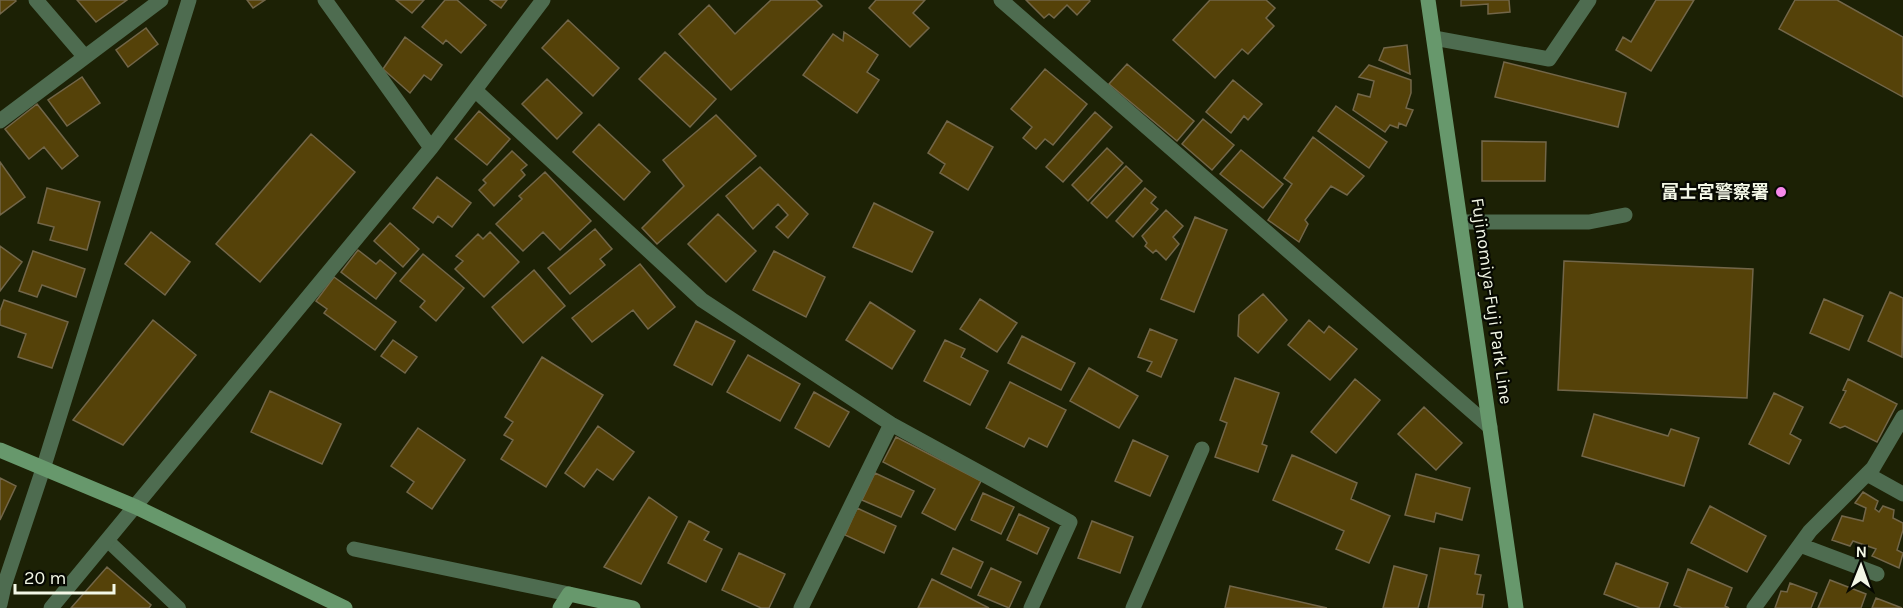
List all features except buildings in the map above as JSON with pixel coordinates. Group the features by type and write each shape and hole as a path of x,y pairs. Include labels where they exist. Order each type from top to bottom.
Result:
{"main road":[{"name":"Fujinomiya-Fuji Park Line","path":"1428,0 1516,608"},
{"path":"0,450 136,507 345,608"},
{"path":"560,608 569,594 633,608"}],"street":[{"path":"36,0 85,57"},
{"path":"0,121 161,0"},
{"path":"0,604 189,0"},
{"path":"325,0 431,148"},
{"path":"51,608 431,148 543,0"},
{"path":"1001,0 1490,427"},
{"path":"1434,38 1549,59 1589,0"},
{"path":"476,91 702,300 891,424 1070,522 1030,608"},
{"path":"1461,222 1589,222 1625,215"},
{"path":"1754,608 1810,531 1873,468 1903,417"},
{"path":"801,608 891,424"},
{"path":"1134,608 1202,449"},
{"path":"1867,474 1903,494"},
{"path":"1800,545 1877,574"},
{"path":"354,549 569,594"}],"lane":[{"path":"108,541 179,608"}],"place":[{"name":"富士宮警察署","path":"1781,192"}]}
